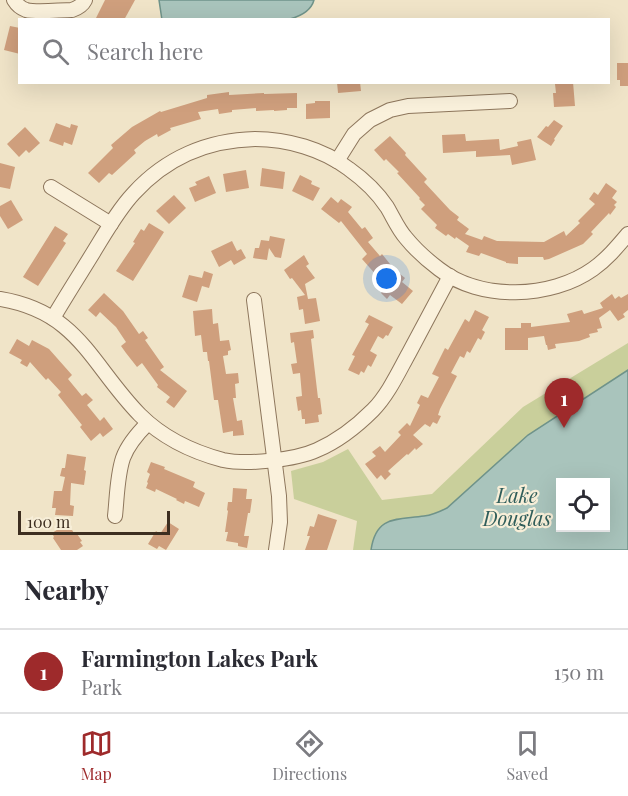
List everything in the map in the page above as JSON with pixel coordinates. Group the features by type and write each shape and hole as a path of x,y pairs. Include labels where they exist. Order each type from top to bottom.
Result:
{"street":[{"path":"14,0 24,9 72,10 82,5 85,0"},
{"path":"338,161 354,134 370,120 390,110 408,106 510,101"},
{"path":"53,318 111,224 135,192 161,168 197,149 234,140 269,139 298,145 338,161 369,186 386,205 405,237 427,258 450,276 487,290 513,292 540,290 566,283 591,271 612,254 628,234"},
{"path":"51,187 111,224"},
{"path":"0,300 22,304 64,325 84,345 148,423 160,432 198,452 226,460 261,461 288,459 317,451 346,434 374,409 394,380 450,276"},
{"path":"254,300 279,496 280,522 276,550"},
{"path":"115,516 123,458 130,444 148,423"}],"green space":[{"name":"Lake Douglas","path":"628,343 628,550 353,550 357,521 294,499 291,471 323,462 348,449 382,500 432,494 523,407"}],"water":[{"path":"159,0 314,0 311,7 293,18 162,18"},
{"name":"Lake Douglas","path":"628,370 628,550 371,550 378,530 389,521 430,515 447,508 528,435"}],"building":[{"path":"105,0 135,0 125,18 96,18"},
{"path":"10,26 18,28 18,54 4,50"},
{"path":"617,63 628,63 628,86 620,86 620,80 617,80"},
{"path":"337,84 360,84 361,91 338,93"},
{"path":"555,84 573,84 575,106 554,107 553,93 556,93"},
{"path":"229,92 229,95 297,93 297,108 256,111 256,108 232,110 232,112 219,114 218,109 198,112 201,119 170,128 171,130 158,137 157,134 145,141 134,150 136,153 112,175 109,173 99,183 88,173 113,148 111,145 132,127 160,111 207,98 207,95"},
{"path":"315,101 330,101 330,118 306,119 306,104 315,103"},
{"path":"554,120 563,126 551,146 537,137"},
{"path":"56,123 70,128 71,124 78,126 72,145 64,142 63,146 49,141"},
{"path":"25,127 40,143 29,153 26,150 19,157 7,144"},
{"path":"465,134 466,141 499,139 500,150 518,146 517,142 531,139 536,160 512,165 510,155 476,157 476,151 443,153 442,135"},
{"path":"390,136 427,179 424,182 459,217 457,220 469,229 465,234 482,240 484,236 497,241 544,242 564,231 566,236 595,204 589,199 594,192 598,195 606,183 617,191 612,198 617,202 614,205 616,207 591,232 593,234 583,244 549,259 518,257 518,264 506,263 481,253 479,256 466,252 469,246 456,237 455,239 448,234 446,236 435,228 437,225 421,209 425,205 420,198 397,173 399,172 374,150"},
{"path":"0,163 15,167 10,189 0,187"},
{"path":"262,168 285,172 283,189 260,186"},
{"path":"246,170 249,188 226,192 223,174"},
{"path":"300,175 320,188 313,201 292,191"},
{"path":"209,176 216,193 195,202 189,188 197,185 195,182"},
{"path":"174,195 186,208 169,224 156,211"},
{"path":"331,197 338,203 341,199 352,207 348,212 362,229 365,227 373,238 368,242 405,278 402,282 413,291 402,304 390,295 387,299 381,293 386,286 362,259 367,254 341,221 339,223 321,209"},
{"path":"11,200 23,220 8,229 0,216 0,206"},
{"path":"149,223 164,232 133,281 116,271 135,243 133,242 141,229 144,231"},
{"path":"55,226 68,234 63,241 66,243 38,286 23,277"},
{"path":"270,236 285,239 281,258 275,257 269,248 267,260 253,258 255,248 259,248 261,240 269,241"},
{"path":"232,241 237,251 241,249 246,258 234,265 231,260 219,267 211,251"},
{"path":"304,255 309,264 306,266 315,278 305,284 308,299 316,298 320,321 305,324 303,309 299,310 297,297 305,295 284,270"},
{"path":"204,271 213,274 209,288 202,286 197,302 182,297 189,275 202,278"},
{"path":"104,293 123,311 139,334 143,331 148,338 145,340 164,367 160,370 187,391 174,408 166,402 170,397 157,387 158,385 142,363 137,367 126,353 121,346 126,342 116,327 100,312 96,317 88,310"},
{"path":"612,294 615,299 628,294 628,310 623,314 625,317 618,321 610,310 599,318 602,328 597,329 598,332 589,334 590,337 555,344 556,348 548,350 544,336 528,338 528,350 505,350 505,328 521,328 521,323 531,323 531,327 570,322 567,314 582,310 584,314 603,308 600,303"},
{"path":"212,309 213,324 218,323 220,341 229,340 231,350 228,351 228,355 223,356 226,374 238,373 239,383 235,384 236,398 233,398 237,421 242,420 244,435 233,436 233,431 223,433 218,400 214,400 207,352 203,352 201,335 195,336 193,311"},
{"path":"475,310 489,317 482,330 485,332 481,340 478,338 470,353 467,351 464,358 460,356 451,373 457,376 440,409 438,415 441,416 437,424 433,422 430,427 425,424 413,435 423,444 407,454 388,471 391,474 385,480 381,475 377,479 365,464 376,456 372,452 380,446 385,452 401,435 398,432 407,423 410,426 420,405 417,403 421,395 428,398 439,377 432,374 445,348 448,350 465,319 469,322"},
{"path":"369,315 393,327 388,336 386,335 383,339 378,336 370,351 377,355 371,367 368,365 364,373 361,371 359,375 348,370 355,356 352,355 369,324 365,322"},
{"path":"313,330 314,338 311,339 322,414 318,415 319,422 305,424 301,410 298,411 296,397 302,396 300,373 293,374 291,364 297,363 294,342 291,343 290,333"},
{"path":"17,339 29,346 32,340 49,349 72,375 68,379 82,396 86,393 93,400 87,405 100,421 104,417 113,429 103,437 100,433 91,441 80,427 82,425 58,395 61,392 48,378 46,380 30,362 27,367 20,363 22,360 9,353"},
{"path":"67,454 86,457 84,485 71,483 70,505 74,506 73,516 55,515 56,508 52,508 54,491 62,491 65,477 60,476 62,468 65,468"},
{"path":"151,462 195,482 193,487 205,493 199,507 185,501 184,504 156,489 155,492 146,488 150,474 147,472"},
{"path":"233,488 247,489 246,499 252,499 244,536 249,536 247,548 238,546 238,543 226,541 228,502 232,502"},
{"path":"318,514 337,520 327,550 305,550 310,536 307,536 310,526 314,527"},
{"path":"168,522 179,529 166,550 159,546 157,549 148,544 156,531 160,534"},
{"path":"68,523 75,535 77,534 82,541 80,542 83,546 77,550 61,550 53,538 52,533"}],"place":[{"name":"Farmington Lakes Park","path":"564,428"}]}
